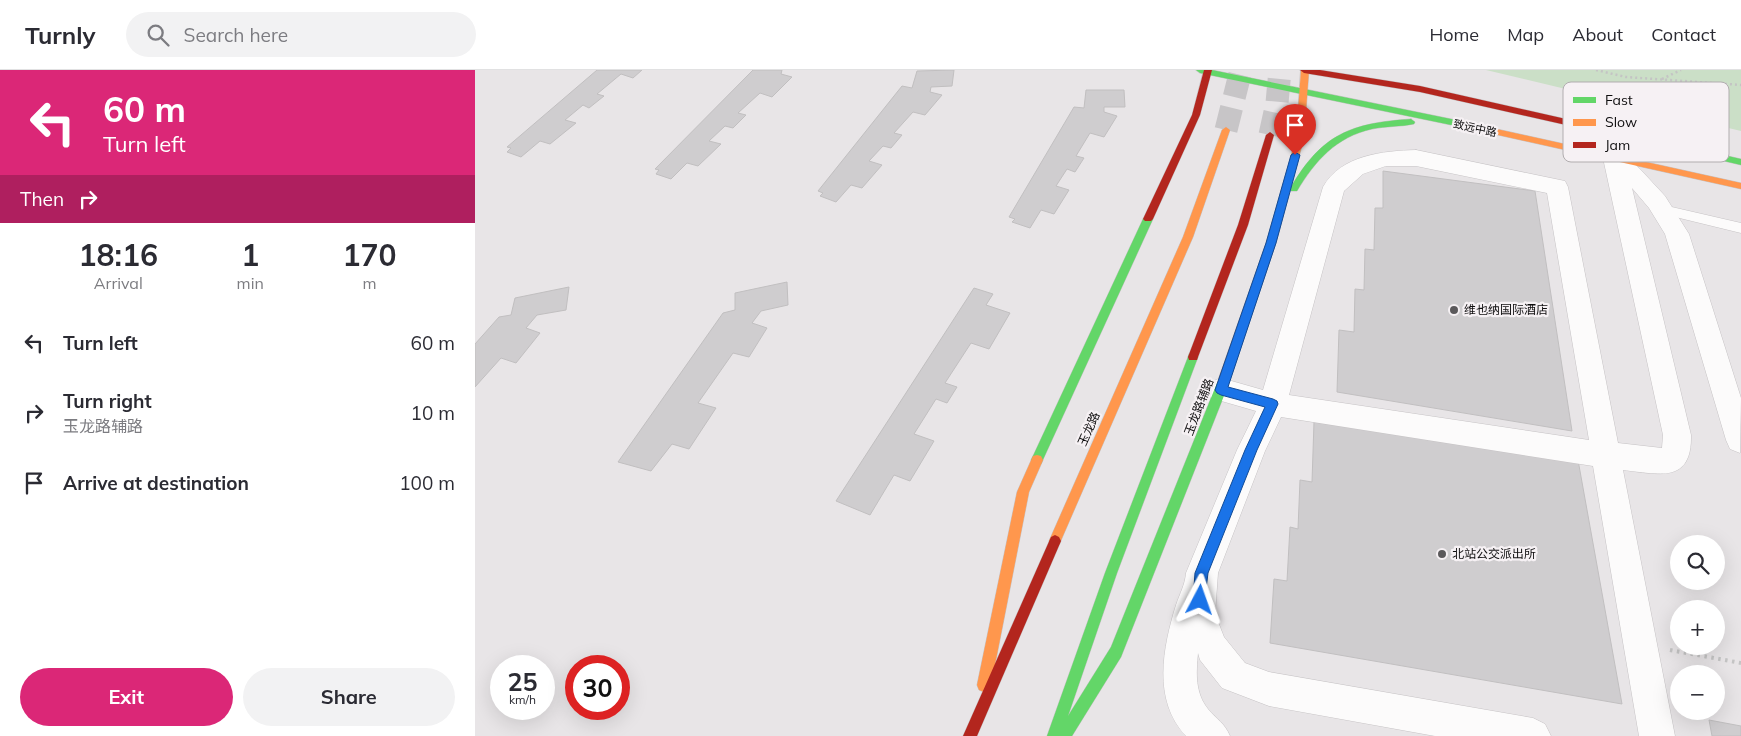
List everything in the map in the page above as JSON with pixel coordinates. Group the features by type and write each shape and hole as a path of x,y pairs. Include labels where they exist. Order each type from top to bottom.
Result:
{"main road":[{"path":"1304,70 1420,89 1563,122"},
{"name":"玉龙路辅路","path":"1064,736 1116,652 1221,390 1271,243 1300,138 1304,70"},
{"path":"1376,70 1420,89"},
{"path":"978,718 1023,492 1195,115 1205,71"},
{"name":"致远中路","path":"1205,71 1304,90 1563,147"},
{"path":"1271,243 1299,176 1325,145 1342,134 1370,126 1396,122 1461,125"},
{"name":"玉龙路","path":"970,736 1189,237 1226,130"},
{"path":"1054,736 1111,573 1243,225 1270,135"},
{"name":"致远中路","path":"1632,162 1741,186"}],"street":[{"path":"1211,736 1189,715 1179,678 1181,646 1202,573 1251,450 1273,404 1334,187 1355,170 1384,159 1415,158 1557,187 1657,736"},
{"path":"1221,390 1273,404 1605,455 1659,461 1669,460 1677,452 1678,444 1615,162"},
{"path":"1619,162 1637,178 1663,210 1677,234 1740,440"},
{"path":"1202,573 1199,614 1212,648 1234,676 1269,689 1533,736"}],"lane":[{"path":"1663,210 1741,228"}],"path":[{"path":"1596,70 1626,77 1693,82"},
{"path":"1661,80 1681,70"},
{"path":"1640,645 1741,663"}],"green space":[{"path":"1486,70 1741,70 1741,131 1729,128 1729,82 1563,82 1563,88"}],"building":[{"path":"597,70 642,70 633,78 621,74 597,94 604,96 589,108 583,105 565,120 576,123 550,144 540,141 521,157 507,152 511,148 507,147"},
{"path":"753,70 782,70 781,74 792,77 772,97 760,93 738,113 746,115 733,128 725,126 709,141 721,144 698,166 687,163 671,179 656,174 659,170 655,169"},
{"path":"954,70 952,86 931,87 930,92 942,95 925,115 913,112 894,133 902,135 891,148 883,146 869,161 882,165 862,188 851,185 836,202 820,196 823,193 818,191 902,86 912,88 917,71"},
{"path":"1086,90 1124,90 1125,107 1104,107 1104,112 1117,116 1104,137 1090,133 1076,156 1084,158 1075,172 1067,169 1056,186 1069,190 1054,214 1041,210 1030,228 1012,222 1015,219 1009,217 1074,107 1084,108"},
{"name":"维也纳国际酒店","path":"1383,171 1535,191 1572,431 1337,392 1339,330 1354,332 1355,289 1364,290 1365,249 1374,250 1375,208 1383,208"},
{"path":"787,282 788,305 761,311 752,323 767,328 749,357 733,353 698,403 716,408 689,449 672,444 651,471 618,462 723,313 735,310 735,293"},
{"path":"569,287 566,310 537,315 526,328 540,333 516,363 501,358 475,387 475,344 499,317 511,315 515,298"},
{"path":"974,288 993,294 986,305 1010,313 989,349 971,343 945,383 957,387 947,403 936,399 914,434 934,441 910,481 894,475 870,515 836,501"},
{"name":"北站公交派出所","path":"1314,422 1578,460 1622,704 1270,643 1274,579 1287,581 1290,527 1298,529 1300,480 1312,482"},
{"path":"1709,720 1741,726 1741,736 1712,736"}],"tunnel":[{"path":"1226,130 1241,70"},
{"path":"1270,135 1277,103 1280,70"}],"traffic: fast":[{"path":"1200,70 1456,123"},
{"path":"1294,189 1304,171 1316,157 1328,145 1341,137 1356,130 1372,126 1411,122"},
{"path":"1729,159 1741,162"},
{"path":"1037,460 1148,219"},
{"path":"1054,736 1111,573 1193,357"},
{"path":"1064,736 1116,652 1223,383"}],"traffic: slow":[{"path":"1223,383 1271,243 1300,138 1305,70"},
{"path":"1456,123 1563,147"},
{"path":"1055,541 1188,237 1226,130"},
{"path":"1632,162 1741,186"},
{"path":"984,685 1023,492 1037,460"}],"traffic: jam":[{"path":"1148,219 1196,115 1208,70"},
{"path":"1304,70 1420,89 1563,121"},
{"path":"1193,357 1243,225 1270,135"},
{"path":"970,736 1055,541"}],"place":[{"name":"维也纳国际酒店","path":"1454,310"},
{"name":"北站公交派出所","path":"1442,554"}],"route":[{"path":"1200,600 1202,573 1251,450 1273,404 1221,390 1271,243 1295,155"}]}
